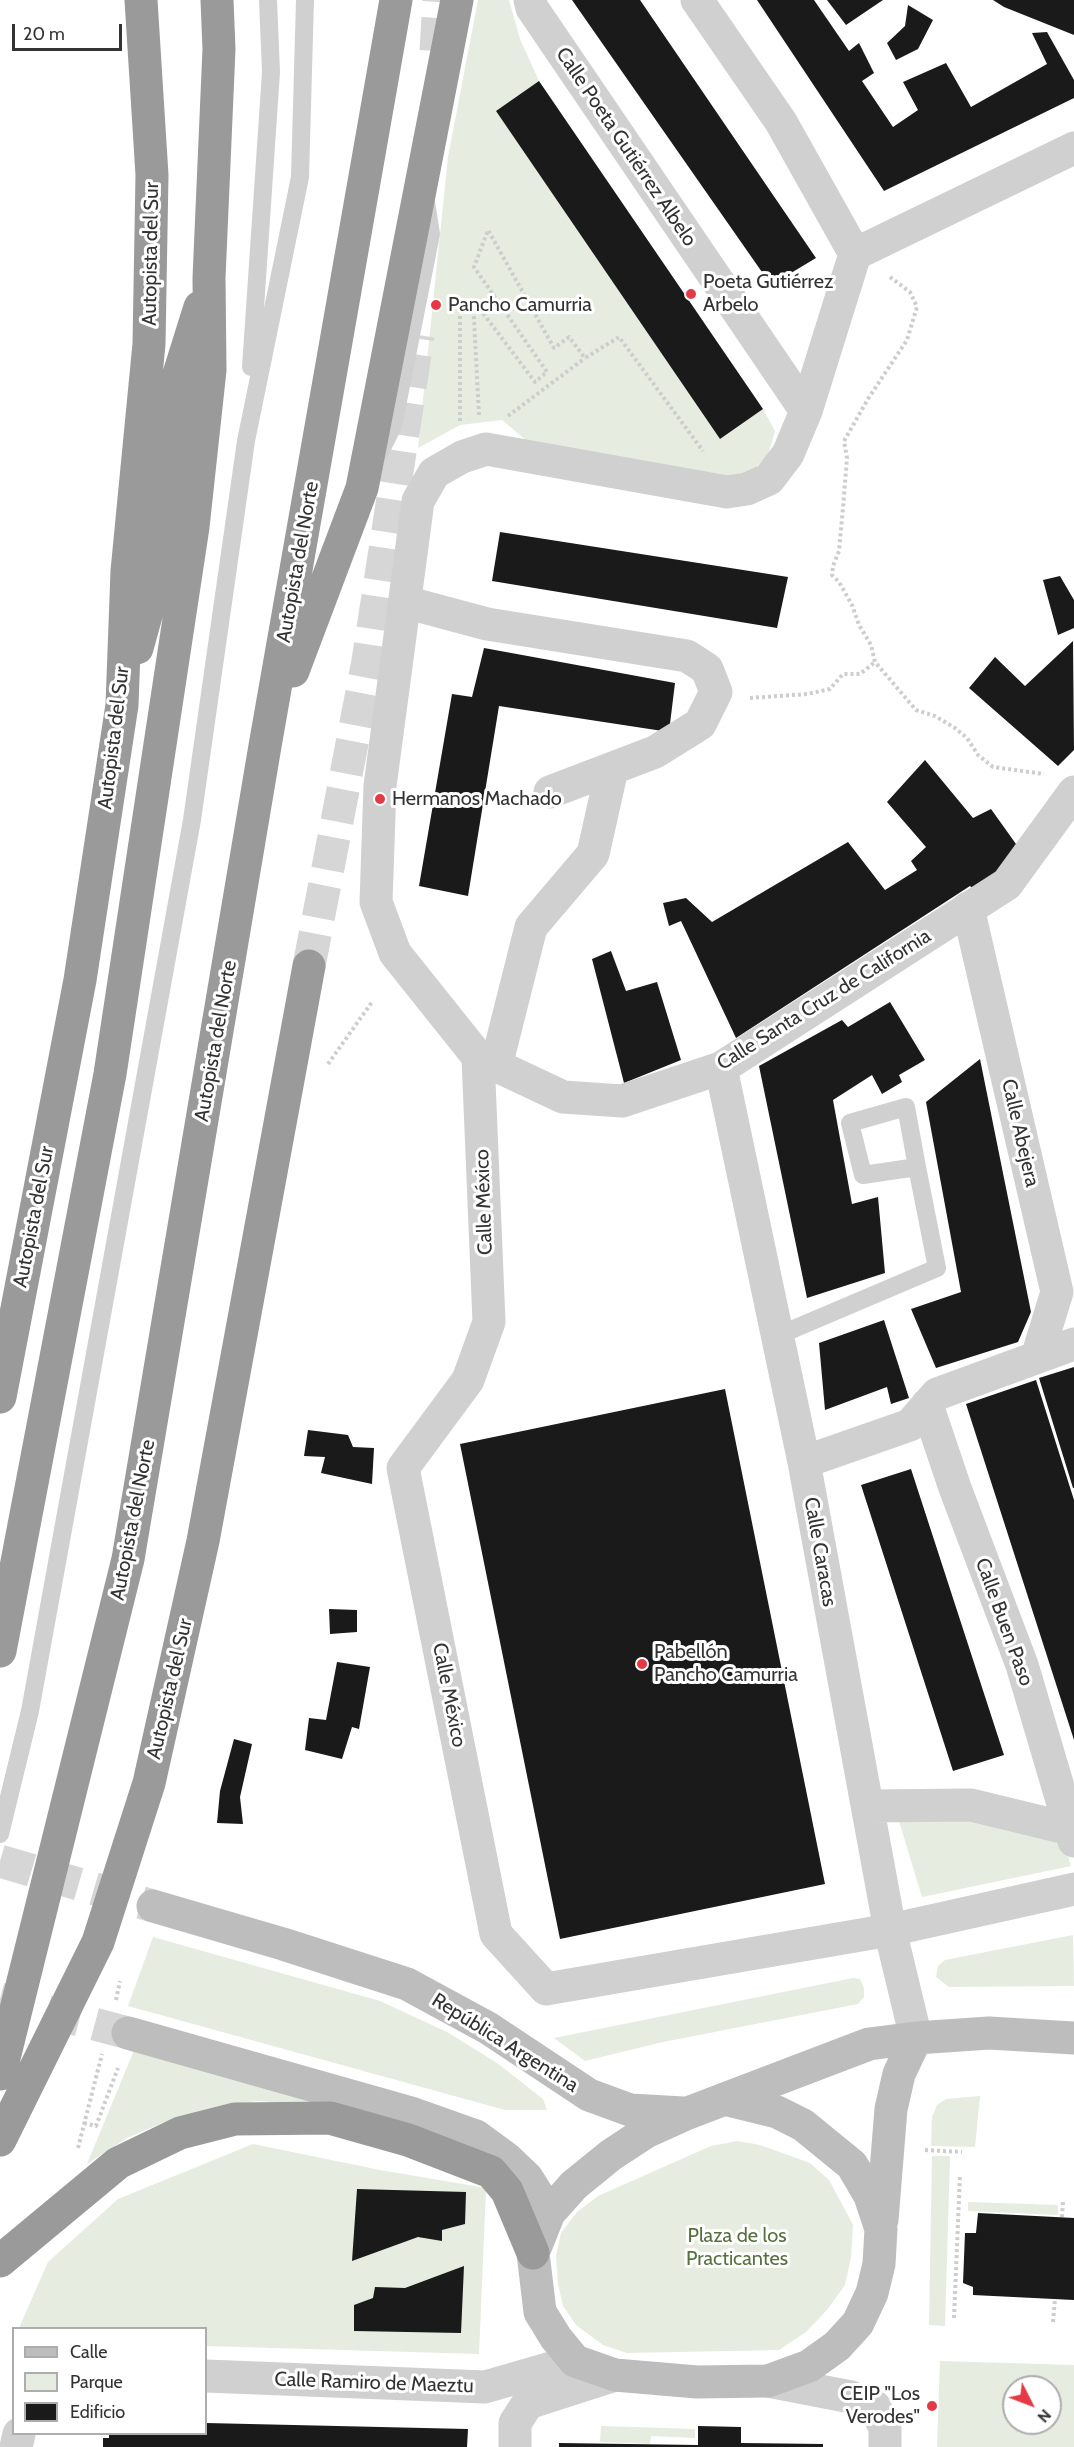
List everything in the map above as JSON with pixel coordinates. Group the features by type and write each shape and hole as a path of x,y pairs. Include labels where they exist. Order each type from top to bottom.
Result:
{"highway":[{"name":"Autopista del Sur","path":"0,1397 80,980 122,705 127,571 150,344 152,175 141,0"},
{"path":"0,1651 110,1074 193,527 210,370 209,278 219,48 217,0"},
{"name":"Autopista del Norte","path":"0,2074 128,1559 396,0"},
{"path":"266,746 362,488 457,0"},
{"path":"122,705 156,579 179,374 209,278"},
{"name":"Autopista del Sur","path":"0,2140 98,1942 148,1783 203,1541 309,966"},
{"path":"0,2261 118,2163 180,2133 235,2119 330,2118 408,2140 491,2172 507,2191 533,2253"}],"main road":[{"name":"República Argentina","path":"153,1906 283,1944 407,1984 488,2028 589,2095 630,2110 688,2113"},
{"path":"128,2033 414,2114 476,2136 506,2158 527,2178 549,2213"},
{"path":"916,2038 899,2074 891,2109 879,2264 872,2293 858,2323 837,2346 810,2366 768,2381 698,2382 615,2375 575,2361 556,2338 540,2312 533,2253 549,2213 574,2185 611,2155 646,2132 688,2113 869,2044 916,2038 989,2033 1074,2038"},
{"path":"724,2099 777,2112 803,2125 824,2140 852,2164 870,2196 881,2229"}],"street":[{"name":"Calle Poeta Gutiérrez Albelo","path":"530,0 538,18 806,411"},
{"path":"697,0 782,122 857,253"},
{"path":"727,492 747,489 769,479 788,454 806,411 857,253 1074,148"},
{"name":"Calle Santa Cruz de California","path":"727,492 486,448 462,457 434,473 418,501 380,786 376,902 395,953 487,1062 563,1097 622,1101 721,1068 1007,884 1074,792"},
{"path":"405,602 487,624 687,656 707,669 716,692 700,724 655,752 550,792"},
{"path":"487,1062 531,927 593,854 612,769"},
{"name":"Calle Abejera","path":"968,908 1057,1292 1037,1357"},
{"name":"Calle México","path":"487,1062 489,1322 468,1380 403,1468 496,1934 546,1989 890,1930"},
{"name":"Calle Caracas","path":"721,1068 804,1462 890,1930 916,2038"},
{"path":"804,1462 910,1425 937,1394 1074,1344"},
{"name":"Calle Buen Paso","path":"927,1405 955,1488 1022,1665 1073,1833"},
{"path":"868,1806 971,1805 1073,1833"},
{"path":"890,1930 1074,1889"},
{"name":"Calle Ramiro de Maeztu","path":"207,2376 485,2387 575,2361"},
{"path":"514,2447 515,2423 528,2403 615,2375"},
{"path":"768,2381 851,2397 874,2407 885,2428 885,2447"}],"lane":[{"path":"246,441 271,72 268,0"},
{"path":"0,1834 32,1700 192,820 246,441 300,177 305,0"},
{"path":"777,1336 937,1268 906,1107 850,1123 863,1175 917,1167"}],"path":[{"path":"480,423 473,300 535,382 547,372 474,267 488,230 554,348 569,337 585,358"},
{"path":"857,253 910,292 917,306 907,340 868,399 844,441 847,458 844,497 839,551 832,575 839,582 852,605 859,626 871,645 875,662 916,711 935,716 955,728 967,738 978,755 993,767 1047,774"},
{"path":"460,301 460,425"},
{"path":"502,420 585,358 619,337 723,478 727,492"},
{"path":"716,692 749,698 807,694 830,689 843,674 860,674 875,662"},
{"path":"84,2123 96,2126 128,2033"},
{"path":"925,2150 962,2152"},
{"path":"954,2318 960,2175"},
{"path":"1062,2217 1063,2201"},
{"path":"1053,2322 1055,2299"}],"green space":[{"path":"478,0 509,0 520,39 539,81 497,111 720,439 763,409 775,431 768,455 751,472 723,478 527,441 502,420 460,425 418,448 448,157"},
{"path":"968,1816 1062,1837 1071,1866 922,1897 899,1821"},
{"path":"1073,1935 1074,1986 949,1987 936,1977 938,1966 945,1960"},
{"path":"153,1937 380,2001 447,2032 497,2063 543,2099 547,2110 505,2110 128,2006"},
{"path":"853,1978 860,1979 864,1988 864,1997 858,2004 663,2042 585,2061 554,2038"},
{"path":"135,2048 341,2106 256,2101 208,2110 162,2123 127,2138 87,2164"},
{"path":"980,2096 975,2147 931,2146 932,2117 937,2105 946,2099"},
{"name":"Plaza de los Practicantes","path":"738,2141 760,2145 810,2163 829,2180 843,2206 853,2225 851,2257 845,2285 827,2310 806,2332 779,2350 627,2353 603,2345 576,2325 563,2306 558,2284 556,2256 561,2233 577,2212 598,2196 711,2146"},
{"path":"253,2144 380,2170 486,2188 479,2354 207,2346 207,2327 19,2327 48,2262 118,2199"},
{"path":"932,2156 950,2156 945,2326 929,2325"},
{"path":"968,2202 1058,2205 1058,2215 968,2211"},
{"path":"940,2361 1074,2365 1074,2447 937,2447"},
{"path":"601,2426 695,2429 695,2438 651,2436 650,2444 600,2442"}],"building":[{"path":"572,0 640,0 816,258 771,285"},
{"path":"757,0 814,0 849,51 859,43 874,73 862,81 893,127 918,110 903,82 946,63 971,107 1047,64 1032,33 1047,32 1074,80 1074,98 884,191"},
{"path":"827,0 883,0 846,25"},
{"path":"993,0 1074,0 1074,35 1004,7"},
{"path":"908,5 933,20 918,49 896,60 887,43 905,26"},
{"path":"539,81 763,409 720,439 496,111"},
{"path":"500,532 788,577 777,628 492,581"},
{"path":"1060,576 1074,600 1074,628 1058,635 1043,580"},
{"path":"1073,641 1074,750 1058,766 969,688 995,657 1025,686"},
{"path":"484,648 675,683 669,732 499,706 468,896 419,886 452,694 472,697"},
{"path":"925,760 973,818 991,809 1021,851 977,892 970,886 736,1038 681,921 669,926 663,903 686,898 712,922 848,842 885,890 917,870 911,861 926,847 887,802"},
{"path":"611,951 626,991 657,982 681,1060 624,1083 592,959"},
{"path":"890,1002 925,1060 899,1075 902,1082 882,1094 872,1075 833,1100 852,1204 878,1197 885,1273 807,1298 759,1066 842,1020 848,1027"},
{"path":"980,1059 1031,1312 1018,1342 936,1368 911,1309 961,1292 926,1102"},
{"path":"884,1320 909,1398 891,1404 887,1387 825,1410 819,1343"},
{"path":"1074,1367 1074,1488 1073,1488 1039,1378"},
{"path":"1036,1380 1074,1500 1074,1740 966,1404"},
{"name":"Pabellón Pancho Camurria","path":"725,1389 825,1884 560,1939 460,1444"},
{"path":"308,1430 348,1435 353,1447 374,1448 372,1484 321,1473 325,1457 304,1456"},
{"path":"911,1469 1004,1755 953,1771 861,1485"},
{"path":"329,1609 357,1610 357,1632 330,1634"},
{"path":"337,1662 370,1667 359,1729 352,1727 342,1759 305,1750 309,1718 326,1720"},
{"path":"234,1739 252,1744 240,1797 243,1824 217,1823 220,1791"},
{"path":"357,2189 466,2192 465,2224 442,2230 442,2241 418,2237 352,2261"},
{"path":"978,2213 1074,2218 1074,2300 973,2295 973,2287 963,2283 965,2233 976,2233"},
{"path":"464,2266 461,2333 354,2331 354,2305 373,2298 375,2287 405,2288"},
{"path":"207,2423 468,2429 467,2447 103,2447 103,2438 109,2438 109,2435 207,2435"},
{"path":"698,2426 741,2427 741,2443 823,2444 823,2447 559,2447 559,2443 698,2445"}],"tunnel":[{"path":"436,51 439,0"},
{"path":"309,966 368,661 418,335"},
{"path":"0,1861 153,1906"},
{"path":"0,1999 128,2033"}],"place":[{"name":"Poeta Gutiérrez Arbelo","path":"691,294"},
{"name":"Pancho Camurria","path":"436,305"},
{"name":"Hermanos Machado","path":"380,799"},
{"name":"Pabellón Pancho Camurria","path":"642,1664"},
{"name":"CEIP \"Los Verodes\"","path":"932,2406"}]}
